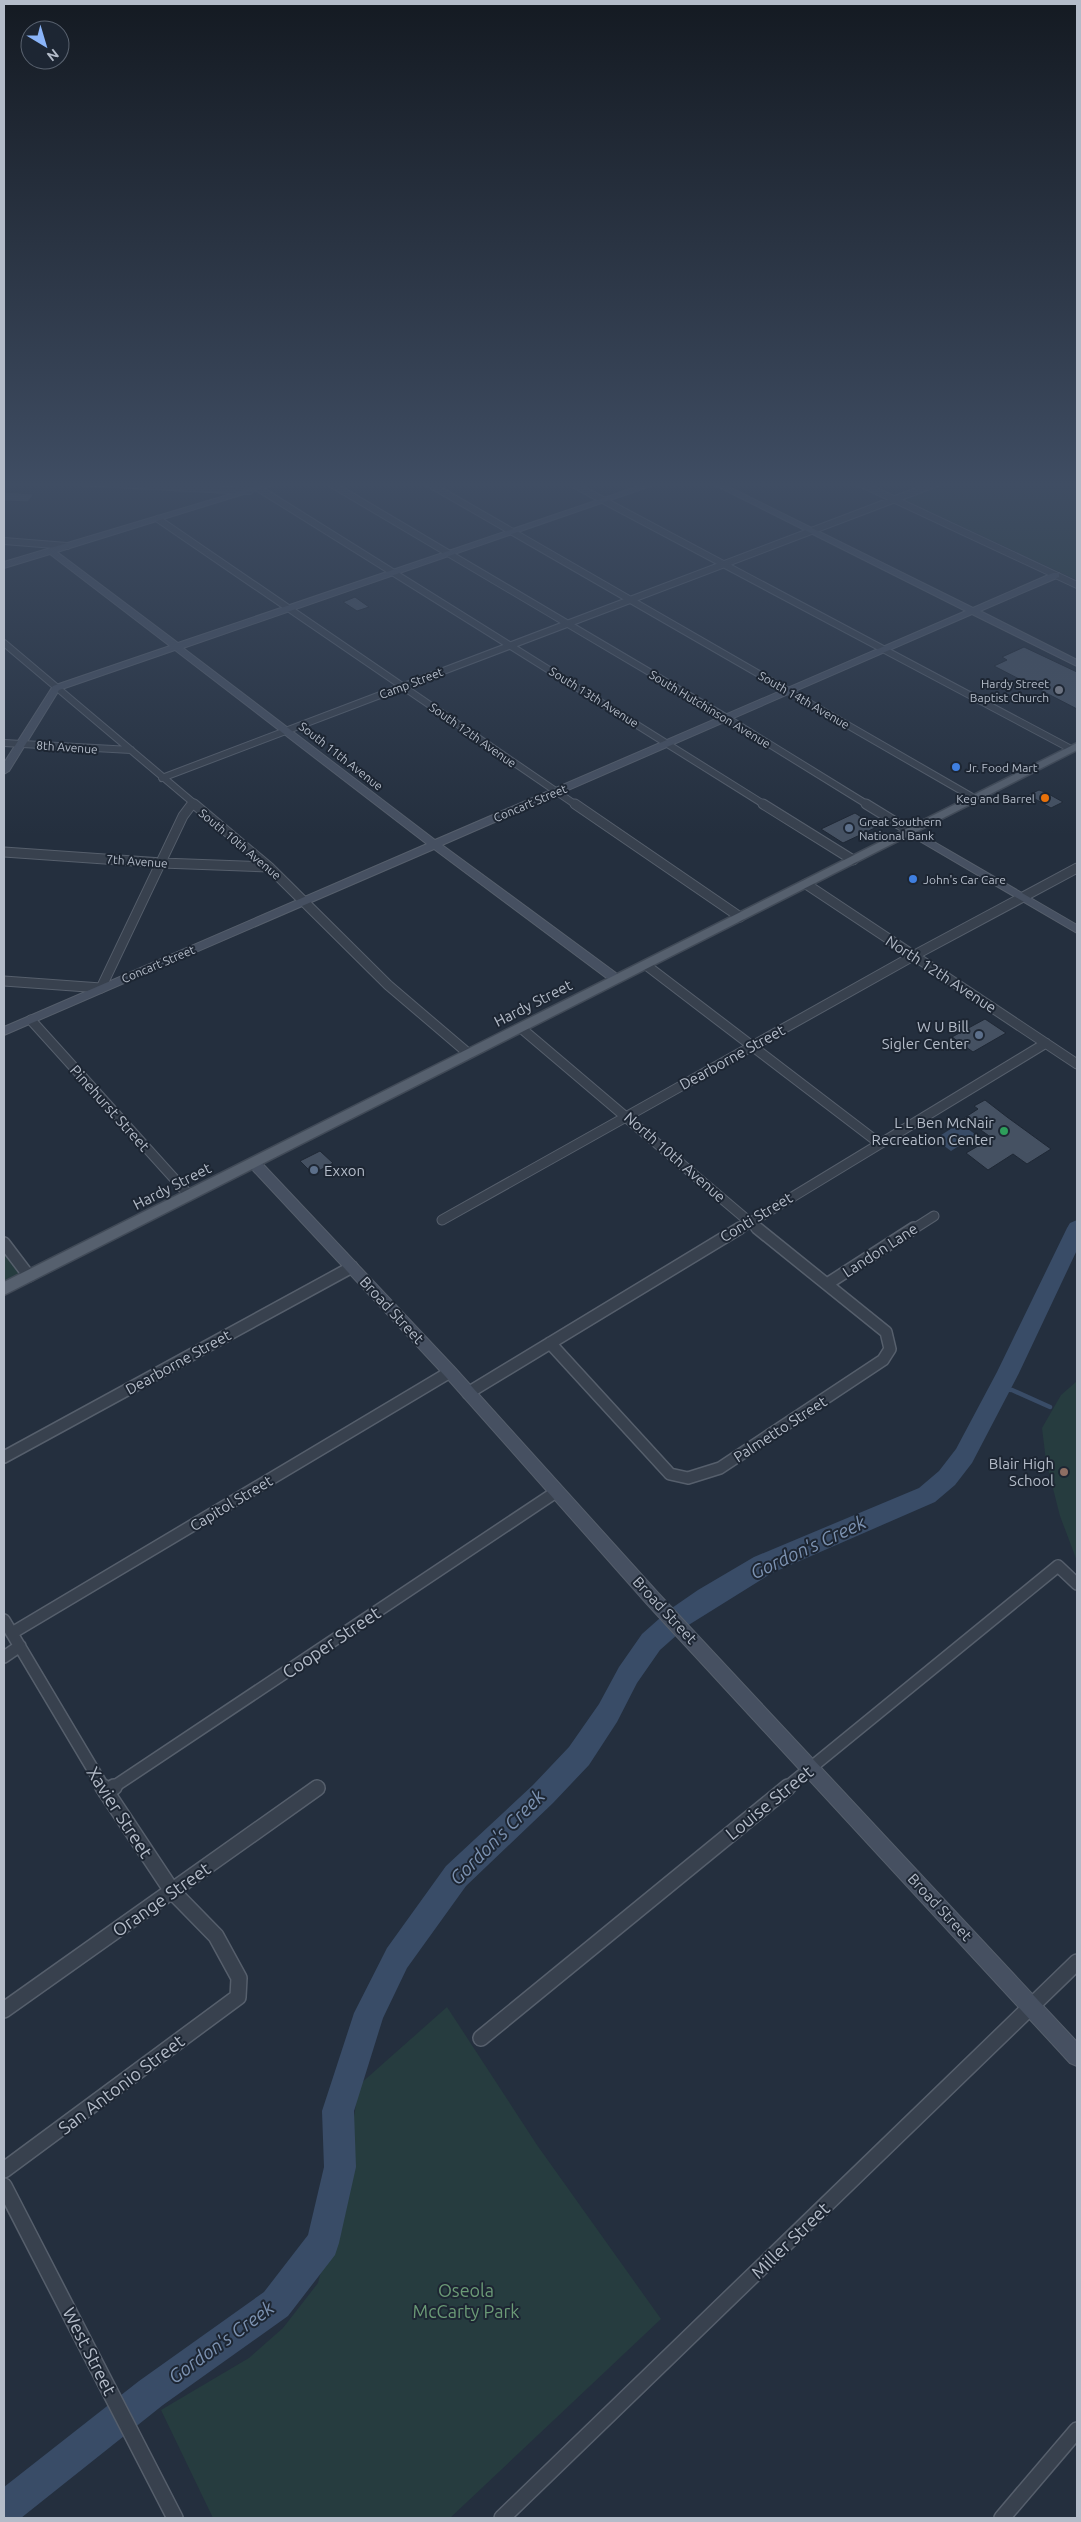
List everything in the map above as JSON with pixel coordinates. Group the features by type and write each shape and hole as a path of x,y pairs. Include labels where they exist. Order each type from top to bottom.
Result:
{"main road":[{"name":"Hardy Street","path":"4,1289 1074,748"},
{"path":"910,831 1077,930"}],"street":[{"name":"South 11th Avenue","path":"115,600 434,844 616,979"},
{"name":"South 12th Avenue","path":"276,600 740,917"},
{"path":"4,771 56,688 317,600"},
{"name":"South 13th Avenue","path":"437,600 853,860"},
{"name":"South Hutchinson Avenue","path":"528,600 727,718 910,831"},
{"name":"Camp Street","path":"162,778 629,600"},
{"name":"South 14th Avenue","path":"632,600 974,798"},
{"path":"791,600 1074,748"},
{"path":"950,600 1077,663"},
{"name":"Concart Street","path":"4,1032 998,600"},
{"name":"South 10th Avenue","path":"4,643 192,804 270,867 388,985 469,1054"},
{"name":"8th Avenue","path":"4,743 131,750"},
{"path":"4,980 102,988 183,816 192,804"},
{"name":"7th Avenue","path":"4,852 162,863 270,867"},
{"name":"Dearborne Street","path":"442,1220 626,1115 913,956 1077,868"},
{"name":"North 12th Avenue","path":"806,884 1077,1064"},
{"path":"646,964 754,1045 879,1143"},
{"name":"Pinehurst Street","path":"31,1020 189,1196"},
{"name":"North 10th Avenue","path":"521,1028 626,1115 749,1222 886,1332 890,1349"},
{"name":"Conti Street","path":"468,1393 1046,1043"},
{"name":"Broad Street","path":"254,1163 450,1372 653,1599 1077,2056"},
{"name":"Landon Lane","path":"827,1284 934,1216"},
{"path":"4,1243 29,1276"},
{"name":"Dearborne Street","path":"4,1457 352,1267"},
{"name":"Palmetto Street","path":"550,1343 670,1474 688,1478 720,1468 883,1360 890,1349"},
{"name":"Capitol Street","path":"12,1633 450,1372"},
{"name":"Cooper Street","path":"106,1792 556,1492"},
{"name":"Louise Street","path":"481,2038 1058,1566 1077,1584"},
{"name":"Xavier Street","path":"4,1620 106,1792 172,1891 216,1936 239,1978 238,1997"},
{"path":"4,1657 20,1646"},
{"name":"Orange Street","path":"4,2010 317,1788"},
{"name":"Miller Street","path":"502,2518 1077,1962"},
{"name":"San Antonio Street","path":"4,2170 238,1997"},
{"name":"West Street","path":"4,2186 175,2518"},
{"path":"1002,2518 1077,2430"}],"green space":[{"path":"4,1243 29,1276 4,1289"},
{"name":"Blair High School","path":"1077,1381 1077,1561 1060,1516 1046,1461 1042,1428 1061,1395"},
{"name":"Oseola McCarty Park","path":"447,2007 537,2145 661,2319 450,2518 213,2518 161,2410 249,2358 283,2328 318,2283 325,2255 337,2230 348,2197 352,2159 351,2136 359,2085"}],"water":[{"path":"960,1123 976,1135 951,1151 935,1139"}],"building":[{"path":"359,600 369,607 357,611 343,602"},
{"name":"Hardy Street Baptist Church","path":"1024,647 1077,672 1077,709 994,666 1007,660 1002,657"},
{"name":"Keg and Barrel","path":"1039,790 1063,802 1051,808 1028,795"},
{"name":"Great Southern National Bank","path":"855,813 877,827 843,843 821,829"},
{"name":"W U Bill Sigler Center","path":"985,1019 1006,1033 973,1052 952,1037"},
{"name":"L L Ben McNair Recreation Center","path":"985,1100 1051,1149 1027,1164 1013,1154 988,1170 966,1153 992,1138 964,1118 978,1109 974,1106"},
{"name":"Exxon","path":"320,1151 333,1163 313,1174 300,1161"}],"waterway":[{"name":"Gordon's Creek","path":"4,2509 151,2393 276,2304 323,2243 340,2167 338,2111 369,2013 397,1958 456,1876 543,1794 579,1756 608,1713 628,1675 651,1642 678,1618 707,1598 763,1565 927,1495 947,1478 964,1456 1008,1373 1077,1228"},
{"path":"999,1389 1012,1390 1050,1407"}],"place":[{"name":"Hardy Street Baptist Church","path":"1059,690"},
{"name":"Jr. Food Mart","path":"956,767"},
{"name":"Keg and Barrel","path":"1045,798"},
{"name":"Great Southern National Bank","path":"849,828"},
{"name":"John's Car Care","path":"913,879"},
{"name":"W U Bill Sigler Center","path":"979,1035"},
{"name":"L L Ben McNair Recreation Center","path":"1004,1131"},
{"name":"Exxon","path":"314,1170"},
{"name":"Blair High School","path":"1064,1472"}]}
